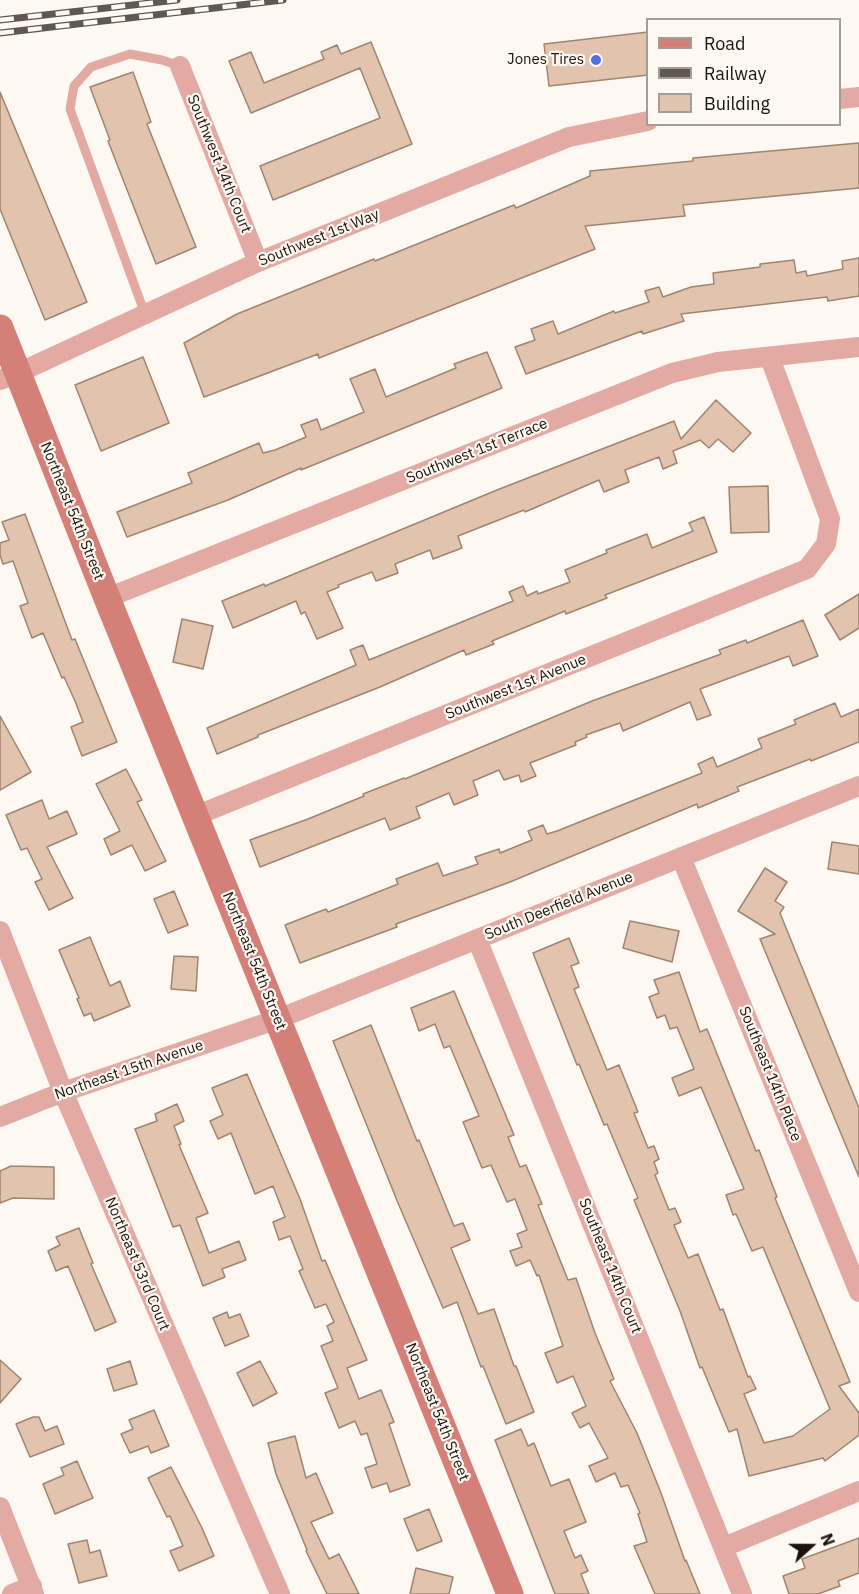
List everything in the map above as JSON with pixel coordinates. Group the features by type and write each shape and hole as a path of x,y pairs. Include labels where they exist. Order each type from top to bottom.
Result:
{"street":[{"name":"Southwest 14th Court","path":"180,66 258,262"},
{"path":"841,99 859,97"},
{"name":"Southwest 1st Way","path":"9,376 258,262 569,137 646,121"},
{"name":"Northeast 54th Street","path":"0,328 9,376 107,598 195,816 268,1022 510,1594"},
{"name":"Southwest 1st Terrace","path":"107,598 672,373 718,362 859,347"},
{"name":"Southwest 1st Avenue","path":"195,816 807,569 826,544 830,519 770,358"},
{"name":"South Deerfield Avenue","path":"268,1022 859,786"},
{"name":"Southeast 14th Place","path":"681,857 859,1292"},
{"name":"Northeast 53rd Court","path":"0,931 63,1092 280,1594"},
{"name":"Southeast 14th Court","path":"477,939 742,1594"},
{"name":"Northeast 15th Avenue","path":"0,1116 268,1022"},
{"path":"724,1547 859,1491"},
{"path":"0,1507 33,1590 12,1594"}],"lane":[{"path":"145,314 70,110 74,86 91,67 130,54 180,66"}],"building":[{"path":"646,32 646,75 549,86 544,44"},
{"path":"371,42 412,144 273,200 260,166 380,118 360,68 251,113 229,61 251,52 264,83 324,59 321,52 337,45 341,54"},
{"path":"133,72 151,122 147,124 196,247 156,264 108,141 110,140 90,87"},
{"path":"0,92 87,302 45,320 0,209"},
{"path":"859,143 859,188 683,205 685,216 585,226 595,249 319,358 318,354 204,397 184,343 237,314 514,205 516,208 590,176 590,171 693,161 693,158"},
{"path":"859,258 859,296 828,301 827,297 681,314 684,321 643,334 642,331 526,374 515,347 535,340 531,329 553,321 558,334 614,311 615,313 649,302 645,291 659,287 663,297 691,287 714,284 713,273 794,260 796,273 806,271 807,276 843,269 842,261"},
{"path":"487,352 502,388 301,470 301,468 228,500 127,537 117,512 192,483 188,473 259,443 263,453 275,450 306,437 301,425 317,419 321,430 364,412 350,379 375,369 386,397 456,368 454,364"},
{"path":"143,357 169,423 101,451 75,385"},
{"path":"716,400 751,433 733,452 718,439 709,448 700,440 673,451 677,463 663,469 659,457 625,470 629,482 604,492 599,480 525,512 524,510 458,536 462,548 433,559 430,550 395,564 398,573 376,581 372,572 338,585 339,587 327,592 343,628 317,639 305,612 301,614 296,601 233,628 222,601 264,584 265,586 497,490 674,421 681,439"},
{"path":"768,486 769,532 731,533 729,487"},
{"path":"25,514 72,640 75,639 117,742 82,756 71,727 83,722 75,701 64,677 62,678 43,633 32,638 20,606 28,603 13,561 3,564 0,555 0,543 9,540 2,522"},
{"path":"704,517 717,552 605,595 607,598 566,614 565,611 492,641 494,644 466,655 464,650 217,754 207,728 356,665 350,650 363,645 369,660 513,601 509,592 523,586 527,596 570,582 565,570 607,553 606,550 647,534 652,548 693,531 689,523"},
{"path":"859,594 859,628 840,640 825,615"},
{"path":"182,619 213,626 203,669 173,662"},
{"path":"803,620 818,656 793,666 789,656 700,689 711,715 697,720 690,702 623,731 620,723 586,735 587,737 575,742 576,745 530,763 536,776 521,782 519,775 504,780 499,770 473,781 478,795 454,805 449,793 416,807 420,818 390,830 385,818 260,867 250,840 308,819 364,796 363,794 405,779 592,701 721,654 719,650 746,640 747,643"},
{"path":"835,703 841,717 859,709 859,742 737,787 739,791 698,808 697,804 510,882 396,924 397,927 300,963 285,925 326,909 328,912 398,884 396,879 438,863 443,876 478,864 475,857 499,849 500,853 532,840 528,831 543,825 547,834 557,831 702,773 698,764 713,757 717,767 762,748 758,739 796,724 794,720"},
{"path":"0,716 31,772 0,790"},
{"path":"126,769 142,800 137,802 166,861 145,871 132,845 111,855 104,839 120,831 96,784"},
{"path":"42,800 49,819 67,811 77,834 47,847 73,898 49,910 35,882 42,879 27,848 21,850 6,815"},
{"path":"832,842 859,846 859,874 828,869"},
{"path":"765,868 787,882 775,901 784,907 780,913 859,1108 859,1177 760,939 775,934 738,911"},
{"path":"174,891 188,925 168,933 154,899"},
{"path":"630,921 679,931 672,962 623,948"},
{"path":"90,937 110,986 120,981 130,1006 94,1021 91,1013 84,1016 59,950"},
{"path":"569,938 579,963 571,966 579,987 574,989 607,1070 619,1065 638,1112 634,1113 648,1148 654,1146 659,1159 654,1162 658,1173 655,1175 669,1210 675,1208 681,1222 674,1225 688,1258 698,1254 720,1310 723,1309 748,1377 750,1376 756,1389 744,1394 764,1443 793,1436 830,1409 763,1247 752,1251 736,1214 733,1215 726,1195 744,1189 701,1087 679,1096 672,1078 694,1069 677,1027 670,1029 665,1015 657,1018 649,997 659,993 654,980 679,972 700,1032 707,1029 756,1151 759,1150 777,1197 775,1198 850,1382 839,1386 859,1413 859,1435 825,1461 823,1458 749,1476 737,1429 729,1432 702,1367 700,1368 680,1311 634,1200 638,1198 607,1124 604,1125 579,1064 577,1065 533,953"},
{"path":"174,956 198,957 196,991 171,989"},
{"path":"454,991 514,1135 508,1137 520,1167 526,1165 542,1204 538,1205 568,1280 576,1278 614,1379 610,1381 637,1433 685,1561 700,1594 655,1594 634,1546 647,1542 638,1514 640,1513 628,1485 621,1487 615,1473 596,1482 589,1466 608,1458 589,1423 580,1428 572,1413 586,1406 573,1376 557,1383 545,1353 563,1346 539,1275 537,1276 530,1260 516,1266 510,1251 522,1247 517,1234 527,1230 515,1199 507,1202 491,1165 482,1168 463,1122 479,1116 450,1046 444,1048 435,1024 419,1031 411,1008"},
{"path":"371,1025 454,1226 463,1223 470,1240 451,1248 478,1314 494,1309 514,1366 516,1366 534,1412 506,1424 483,1366 481,1367 457,1302 443,1308 333,1041"},
{"path":"247,1074 300,1199 322,1261 325,1260 367,1360 347,1368 359,1399 381,1390 394,1422 389,1424 410,1485 390,1492 387,1483 372,1488 365,1468 377,1464 367,1433 361,1435 355,1421 339,1428 325,1393 338,1388 321,1346 333,1341 327,1326 334,1322 326,1304 315,1308 299,1271 303,1269 290,1236 279,1240 273,1222 285,1217 273,1186 255,1194 231,1133 218,1139 210,1121 223,1115 212,1088"},
{"path":"177,1104 184,1121 174,1126 181,1144 179,1145 208,1213 196,1218 209,1253 239,1241 246,1260 222,1269 225,1277 203,1286 180,1225 173,1227 135,1129 157,1121 155,1114"},
{"path":"11,1166 54,1167 54,1199 13,1198 0,1203 0,1171"},
{"path":"79,1228 93,1263 91,1264 116,1322 95,1331 68,1266 56,1271 48,1251 60,1245 56,1237"},
{"path":"227,1312 229,1318 240,1314 249,1336 225,1346 213,1318"},
{"path":"0,1360 21,1379 0,1403"},
{"path":"130,1361 137,1384 114,1391 107,1369"},
{"path":"260,1361 277,1393 253,1406 237,1373"},
{"path":"154,1410 169,1446 151,1453 148,1446 130,1453 121,1434 133,1429 129,1420"},
{"path":"39,1417 45,1431 57,1426 64,1444 30,1457 16,1424"},
{"path":"521,1429 528,1446 534,1443 551,1486 569,1479 586,1522 564,1531 575,1558 581,1555 588,1571 581,1574 589,1594 555,1594 495,1440"},
{"path":"295,1436 306,1478 316,1473 333,1513 311,1522 329,1559 339,1554 359,1594 327,1594 306,1551 276,1474 268,1443"},
{"path":"77,1461 93,1498 55,1514 43,1484 64,1475 61,1468"},
{"path":"171,1467 214,1556 179,1571 170,1551 183,1546 170,1516 167,1517 148,1478"},
{"path":"429,1509 442,1541 417,1551 404,1519"},
{"path":"859,1538 859,1573 838,1581 840,1586 818,1594 789,1594 783,1576 805,1568 802,1559"},
{"path":"87,1540 90,1553 100,1550 107,1576 79,1583 68,1544"},
{"path":"416,1568 453,1577 449,1594 410,1594"}],"railway":[{"path":"0,20 177,0"},
{"path":"0,33 283,0"}],"place":[{"name":"Jones Tires","path":"596,60"}]}
